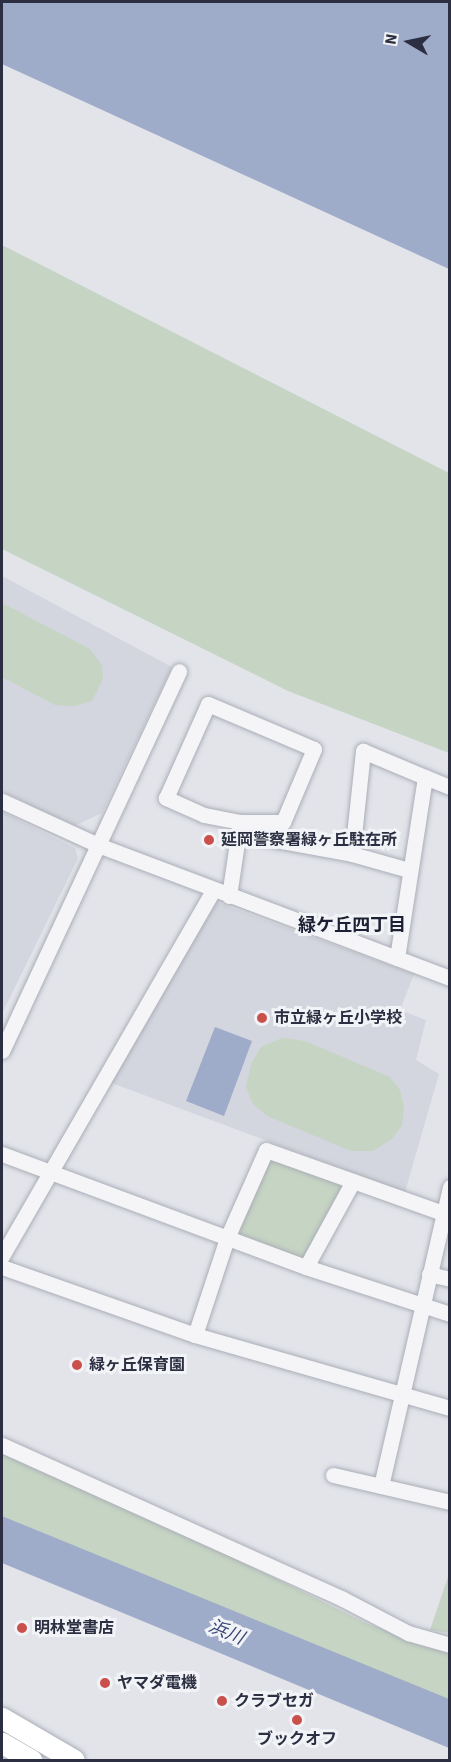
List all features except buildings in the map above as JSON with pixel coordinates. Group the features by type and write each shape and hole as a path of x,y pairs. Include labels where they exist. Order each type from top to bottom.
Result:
{"highway":[{"path":"2,1718 74,1761"},
{"path":"2,1743 31,1761"}],"street":[{"path":"2,1051 179,671"},
{"path":"239,827 283,822 314,749 208,704 166,798 239,827 409,870"},
{"path":"352,854 363,751 450,787"},
{"path":"397,958 425,777"},
{"path":"2,801 98,845 450,978"},
{"path":"229,896 239,827"},
{"path":"2,1256 47,1171 213,890"},
{"path":"195,1335 227,1238 266,1150 445,1217"},
{"path":"2,1154 306,1267 421,1307 450,1314"},
{"path":"306,1267 353,1181"},
{"path":"381,1486 421,1307 445,1217 450,1187"},
{"path":"2,1267 195,1335 450,1408"},
{"path":"429,1274 450,1279"},
{"path":"2,1445 341,1598 408,1633 450,1645"},
{"path":"333,1475 450,1502"}],"shaded area":[{"path":"2,576 172,667 102,813 74,826 2,791"},
{"path":"2,812 75,848 78,858 2,1014"},
{"path":"213,901 414,974 400,1010 426,1020 416,1060 439,1074 405,1192 109,1082"}],"green space":[{"path":"2,245 449,473 449,753 288,691 2,549"},
{"path":"2,603 90,649 102,665 103,679 92,701 74,706 55,705 2,677"},
{"path":"282,1038 305,1041 390,1077 400,1090 404,1107 402,1125 392,1139 373,1151 351,1151 267,1116 253,1104 246,1087 251,1064 261,1047"},
{"path":"269,1158 346,1186 305,1262 234,1236"},
{"path":"2,1454 230,1556 366,1623 449,1654 449,1703 2,1516"},
{"path":"449,1574 449,1633 430,1630"}],"water":[{"path":"2,2 449,2 449,269 2,64"},
{"path":"215,1027 252,1041 224,1116 186,1101"},
{"name":"浜川","path":"2,1516 449,1699 449,1748 2,1563"}],"place":[{"name":"延岡警察署緑ヶ丘駐在所","path":"209,840"},
{"name":"市立緑ヶ丘小学校","path":"262,1018"},
{"name":"緑ヶ丘保育園","path":"77,1365"},
{"name":"明林堂書店","path":"22,1628"},
{"name":"ヤマダ電機","path":"105,1683"},
{"name":"クラブセガ","path":"222,1701"},
{"name":"ブックオフ","path":"297,1720"}],"district":[{"name":"緑ケ丘四丁目","path":"352,926"}]}
